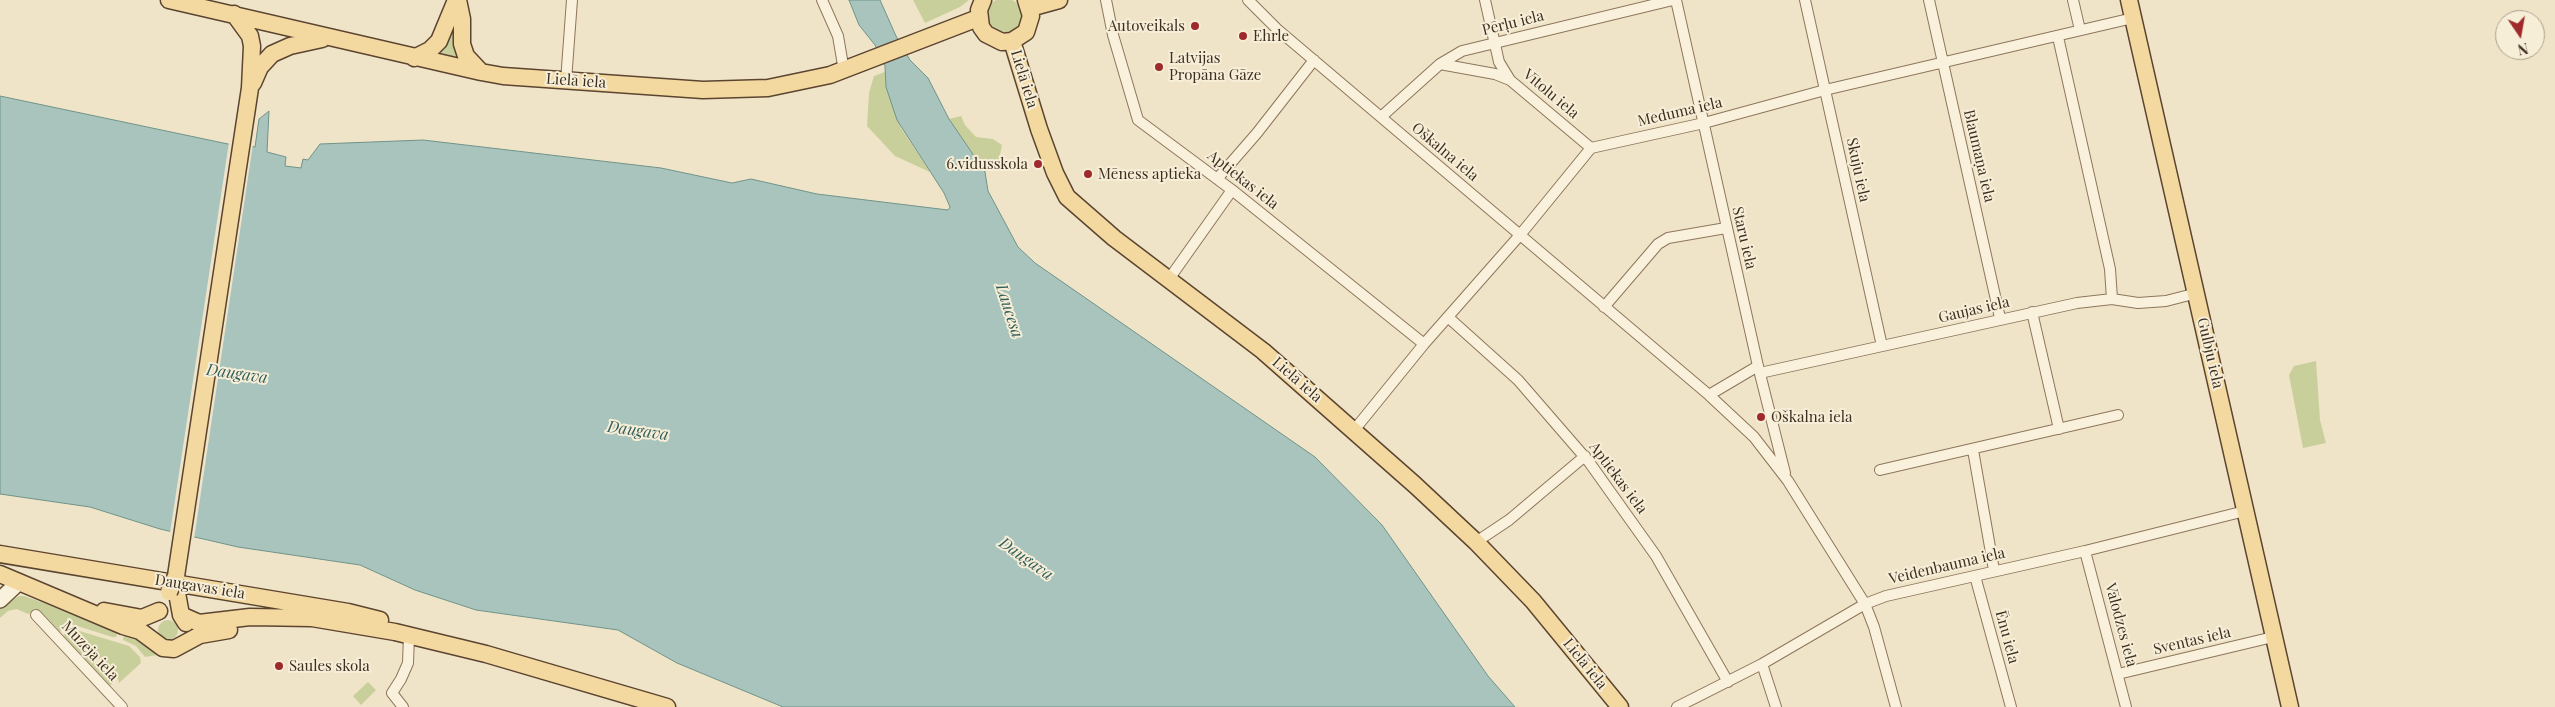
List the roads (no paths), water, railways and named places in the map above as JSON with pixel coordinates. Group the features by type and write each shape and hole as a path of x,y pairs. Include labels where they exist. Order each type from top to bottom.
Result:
{"main road":[{"name":"Lielā iela","path":"169,0 480,72 566,81 703,90 744,90 804,82 844,71 923,38 978,18"},
{"path":"414,58 430,50 439,41 457,0"},
{"path":"457,0 462,20 462,44 466,56 480,72"},
{"path":"983,0 978,18 986,34 994,40 1012,41 1026,32 1031,16 1028,4 1059,0"},
{"name":"Gulbju iela","path":"2128,0 2197,293 2290,707"},
{"path":"234,14 250,36 252,46 250,88"},
{"path":"250,88 260,67 272,54 310,40 332,38"},
{"name":"Lielā iela","path":"1012,41 1055,173 1067,196 1091,220 1263,351 1354,429 1476,542 1533,601 1620,707"},
{"name":"Daugavas iela","path":"154,643 150,628 159,611 173,592 176,576 250,88"},
{"name":"Daugavas iela","path":"0,554 348,612 385,621 402,634"},
{"name":"Daugavas iela","path":"6,579 140,631 154,643 168,650 200,634 275,618"},
{"path":"173,592 181,614"},
{"name":"Daugavas iela","path":"75,605 142,618 159,611"},
{"name":"Daugavas iela","path":"181,614 199,623 250,617 312,618 402,634 486,654 629,701 667,707"},
{"name":"Daugavas iela","path":"181,614 187,629 183,644"}],"street":[{"path":"566,81 572,0"},
{"path":"822,0 836,29 844,71"},
{"name":"Aptiekas iela","path":"1106,0 1113,35 1138,120 1232,190 1424,344"},
{"name":"Oškalna iela","path":"1248,0 1277,30 1709,395 1763,447 1788,481 1865,604 1874,627 1896,707"},
{"name":"Vītolu iela","path":"1485,0 1499,62 1510,80 1591,148"},
{"name":"Pērļu iela","path":"1381,117 1440,64 1462,51 1674,0"},
{"name":"Staru iela","path":"1674,0 1704,123 1759,370 1788,481"},
{"name":"Skuju iela","path":"1805,0 1882,346"},
{"name":"Blaumaņa iela","path":"1929,0 2000,318"},
{"path":"2073,0 2080,30"},
{"name":"Meduma iela","path":"1591,148 1704,123 1825,90 2133,18"},
{"path":"2058,37 2110,269 2112,298"},
{"path":"1217,179 1257,133 1314,60"},
{"path":"1440,64 1495,74 1510,80"},
{"path":"1354,429 1424,344 1520,236 1591,148"},
{"path":"1169,279 1232,190"},
{"path":"1604,306 1648,252 1668,238 1726,228"},
{"name":"Gaujas iela","path":"1709,395 1759,370 1882,346 2000,318 2112,298 2138,303 2166,300 2197,293"},
{"path":"2032,312 2060,429"},
{"name":"Aptiekas iela","path":"1449,318 1518,380 1585,456 1656,556 1728,682"},
{"path":"1880,470 2118,415"},
{"path":"1973,450 1994,570"},
{"path":"1476,542 1509,520 1585,456"},
{"name":"Veidenbauma iela","path":"1678,707 1762,664 1865,604 1886,596 1994,570 2085,551 2245,511"},
{"name":"Vālodzes iela","path":"2085,551 2126,707"},
{"name":"Ēnu iela","path":"1975,576 2011,707"},
{"path":"0,600 6,579"},
{"name":"Muzeja iela","path":"36,615 122,707"},
{"path":"402,634 408,663 392,693 403,707"},
{"name":"Sventas iela","path":"2118,674 2273,637"},
{"path":"1762,664 1776,707"}],"water":[{"path":"849,0 880,0 896,36 910,60 928,78 949,119 985,172 988,191 1018,247 1035,263 1315,457 1382,525 1488,676 1515,707 783,707 677,663 618,630 476,610 415,590 360,565 238,547 160,529 90,507 0,494 0,96 228,144 255,147 259,119 269,111 267,152 286,157 285,166 301,168 303,159 308,160 320,144 423,140 661,168 732,183 751,179 817,194 948,210 950,207 944,193 897,120 886,87 885,66 875,45 859,25"}],"place":[{"name":"Autoveikals","path":"1195,26"},
{"name":"Ehrle","path":"1243,36"},
{"name":"Latvijas Propāna Gāze","path":"1159,67"},
{"name":"6.vidusskola","path":"1038,164"},
{"name":"Mēness aptieka","path":"1088,174"},
{"name":"Oškalna iela","path":"1761,417"},
{"name":"Saules skola","path":"279,666"}],"water label":[{"name":"Laucesa","path":"1009,311"},
{"name":"Daugava","path":"237,374"},
{"name":"Daugava","path":"638,431"},
{"name":"Daugava","path":"1026,559"}]}
